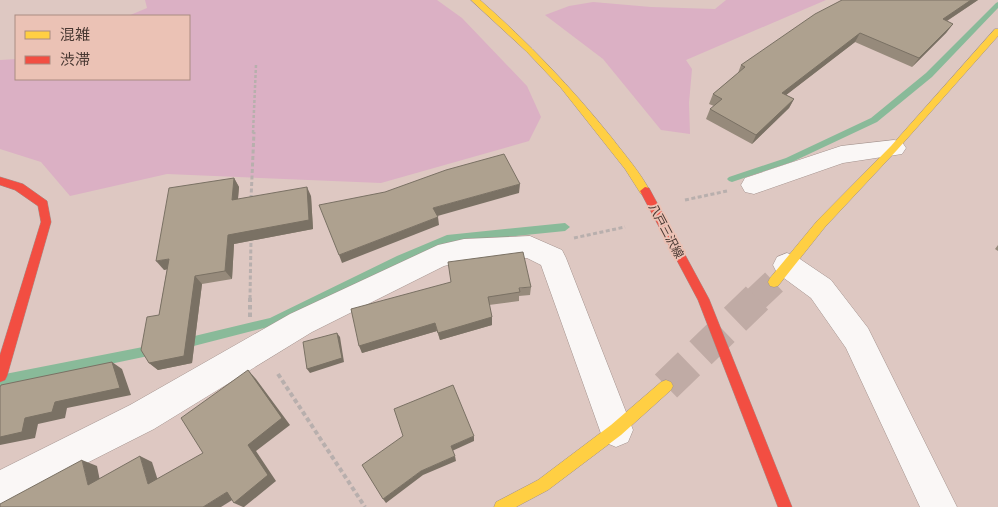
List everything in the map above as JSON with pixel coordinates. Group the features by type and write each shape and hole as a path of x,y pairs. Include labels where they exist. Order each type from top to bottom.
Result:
{"street":[{"name":"八戸三沢線","path":"475,0 514,33 561,81 642,186 703,300 785,507"},
{"path":"939,507 857,338 821,289 781,273 821,224 894,148 998,32"},
{"path":"754,185 841,155 894,148"},
{"path":"0,181 19,187 43,204 46,222 0,376"},
{"path":"0,489 142,417 300,323 438,256 464,250 530,247 552,258 616,430"},
{"path":"501,507 543,485 616,430 666,386"}],"path":[{"path":"251,206 256,65"},
{"path":"685,200 754,185"},
{"path":"530,247 625,227"},
{"path":"251,236 250,336 260,347 365,507"}],"shaded area":[{"path":"145,0 437,0 462,18 527,86 541,117 529,141 381,183 167,174 70,196 41,162 0,149 0,60 15,59 15,80 190,80 190,15 130,15 147,8"},
{"path":"726,0 826,0 686,60 692,69 689,103 690,134 661,130 603,59 545,15 569,6 593,2 651,7 715,9"}],"building":[{"path":"842,0 971,0 943,19 953,24 919,58 860,33 782,93 794,99 756,135 710,109 722,99 713,94 745,67 741,65 815,14"},
{"path":"504,154 520,184 433,208 438,217 339,255 319,205 385,192 446,170"},
{"path":"234,178 232,200 307,187 309,220 228,235 225,271 195,276 184,356 149,363 141,350 147,317 159,315 169,259 156,261 169,188"},
{"path":"523,252 531,287 519,288 520,292 488,297 492,317 438,333 435,323 359,346 351,309 451,282 448,262"},
{"path":"337,333 342,358 307,369 303,342"},
{"path":"112,362 120,388 55,402 52,412 25,418 22,432 0,437 1,385"},
{"path":"248,370 282,418 248,445 268,475 234,503 227,492 203,507 0,507 0,504 82,460 88,485 140,456 148,484 203,453 181,418"},
{"path":"453,385 474,436 451,446 455,456 421,471 383,499 362,465 403,436 394,409"}],"waterway":[{"path":"732,179 789,160 874,120 929,75 998,4"},
{"path":"182,344 272,322 401,259 447,239 565,227"},
{"path":"0,381 153,350"}],"tunnel":[{"path":"756,299 774,282"},
{"path":"666,386 757,298"}],"traffic: slow":[{"path":"475,0 512,33 564,86 596,124 645,191"},
{"path":"774,282 821,224 894,148 998,31"},
{"path":"501,507 543,485 616,430 666,386"}],"traffic: jam":[{"path":"0,181 19,187 43,204 46,222 0,376"},
{"path":"645,191 703,299 785,507"}]}
